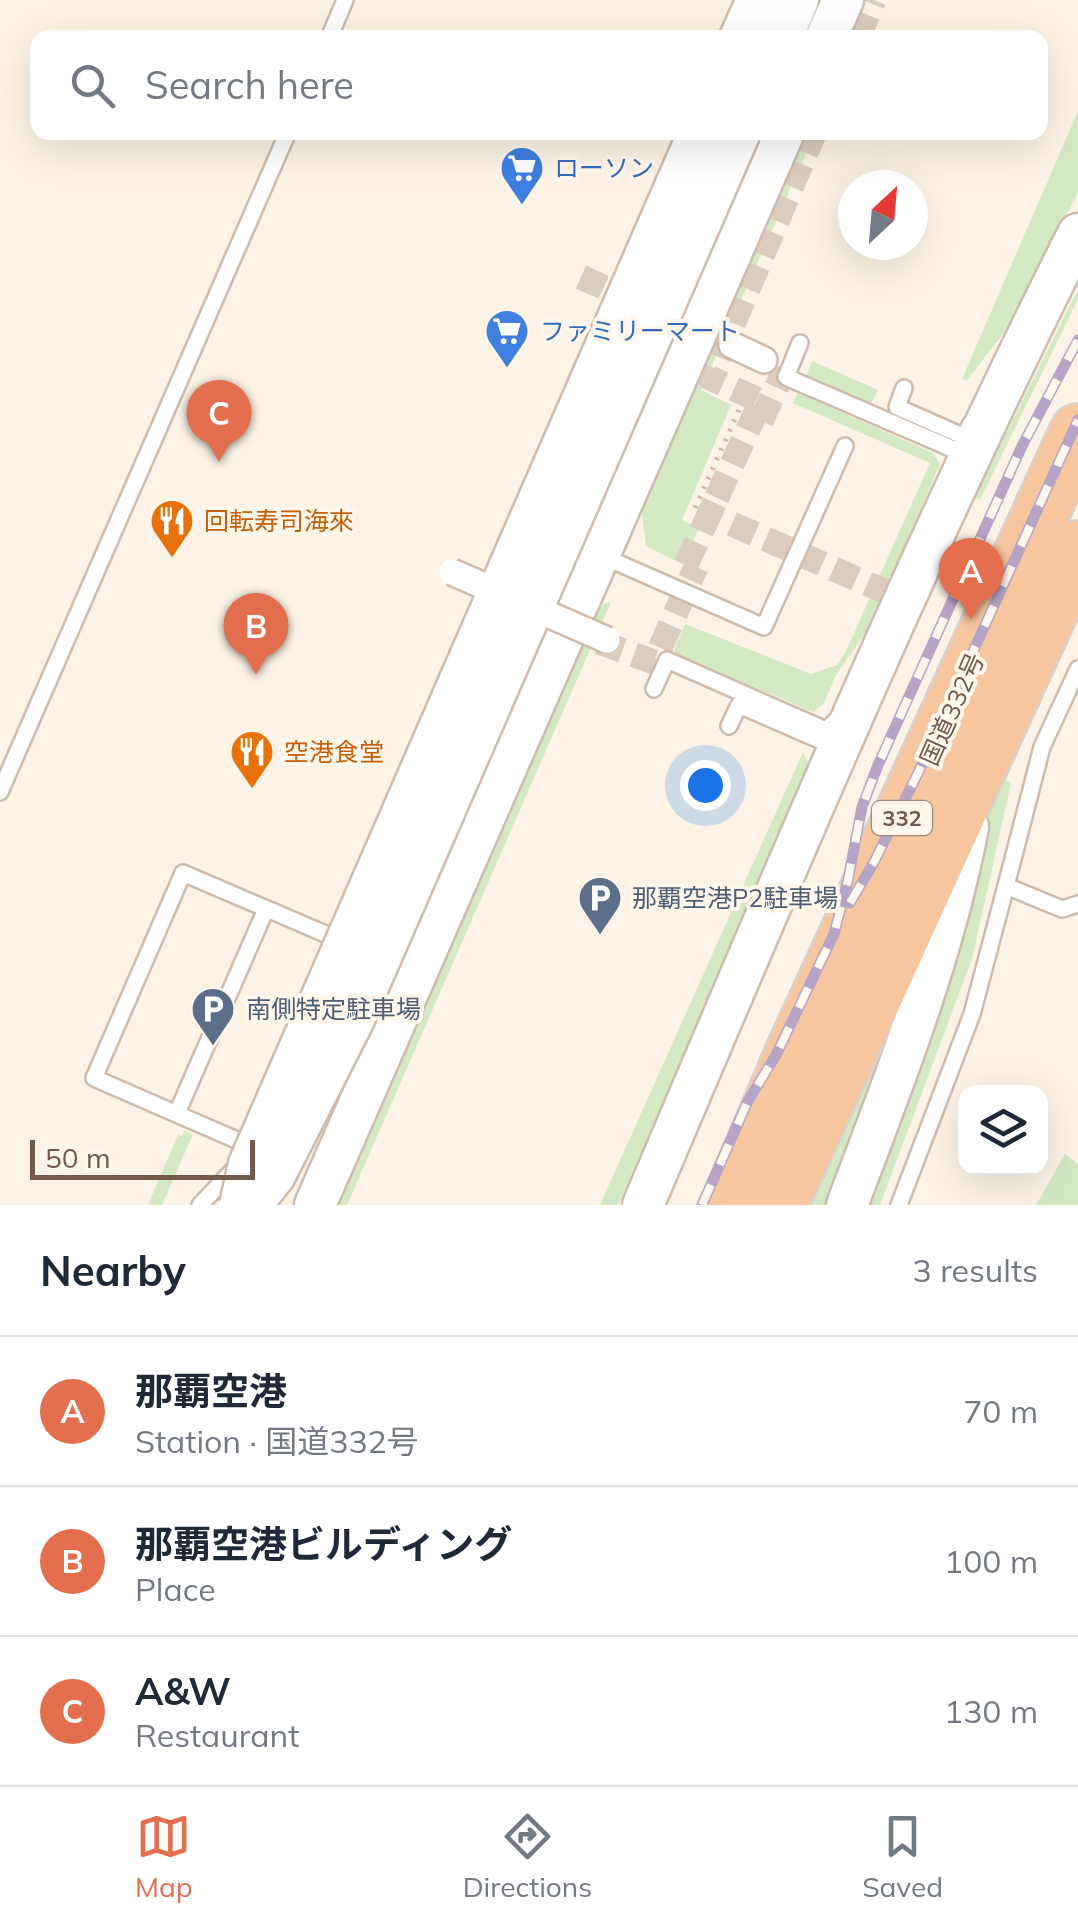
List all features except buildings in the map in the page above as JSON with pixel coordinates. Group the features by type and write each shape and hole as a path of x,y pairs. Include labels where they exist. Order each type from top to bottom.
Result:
{"highway":[{"name":"国道332号","path":"729,1205 794,1052 1078,432"},
{"name":"国道332号","path":"779,1205 1078,549"}],"street":[{"path":"730,30 743,0"},
{"path":"743,30 756,0"},
{"path":"785,30 798,0"},
{"path":"830,30 843,0"},
{"path":"229,1205 244,1154 684,140"},
{"path":"240,1205 249,1164 696,140"},
{"path":"251,1205 275,1175 353,1022 737,140"},
{"path":"315,1205 781,140"},
{"path":"642,1205 838,748 997,399 1078,234"},
{"path":"732,345 764,360"},
{"path":"452,572 607,640"},
{"path":"847,1205 924,998 955,895 980,764"}],"lane":[{"path":"332,30 345,0"},
{"path":"0,792 285,140"},
{"path":"800,342 786,376 971,457"},
{"path":"904,388 896,407 964,436 977,413 997,399"},
{"path":"600,555 764,627 845,446"},
{"path":"654,689 668,660 826,730 859,702"},
{"path":"899,1205 972,1014 1042,747 1078,669"},
{"path":"729,726 738,705 838,748"},
{"path":"200,1205 244,1154 177,1113 94,1078 183,873 337,940"},
{"path":"1006,886 1062,909 1078,904"},
{"path":"177,1113 266,908"}],"path":[{"path":"695,508 739,410"}],"green space":[{"path":"1078,111 1078,192 1010,325 967,380 962,379"},
{"path":"799,140 812,140 701,390 731,405 682,520 699,528 682,564 646,546 641,507"},
{"path":"1078,289 1078,299 980,500 975,498 987,472"},
{"path":"812,361 878,390 871,405 806,377"},
{"path":"798,393 933,453 940,464 871,625 836,675 823,705 813,712 673,653 685,624 811,674 837,665 846,651 930,463 793,403"},
{"path":"611,602 347,1205 334,1205 596,612"},
{"path":"803,752 809,763 807,770 618,1205 600,1205"},
{"path":"998,776 1011,783 972,959 880,1205 801,1205 869,1055 957,953"},
{"path":"185,1130 193,1134 162,1205 148,1205 178,1135 182,1136"},
{"path":"1065,1154 1078,1164 1078,1205 1036,1205"}],"tunnel":[{"path":"861,30 874,0"},
{"path":"686,565 761,401 710,378 812,140"},
{"path":"581,277 636,302"},
{"path":"761,421 785,369 764,360"},
{"path":"698,509 927,610"},
{"path":"599,642 654,662 696,567"}],"railway":[{"path":"702,1205 748,1101 776,1055 834,934 862,807 878,765 1022,446 1078,340"},
{"path":"850,903 919,771 1078,420"}],"place":[{"name":"ローソン","path":"522,206"},
{"name":"ファミリーマート","path":"507,369"},
{"name":"A&W","path":"219,462"},
{"name":"回転寿司海來","path":"172,559"},
{"name":"那覇空港","path":"971,620"},
{"name":"那覇空港ビルディング","path":"256,675"},
{"name":"空港食堂","path":"252,790"},
{"name":"那覇空港P2駐車場","path":"600,936"},
{"name":"南側特定駐車場","path":"213,1047"}]}
